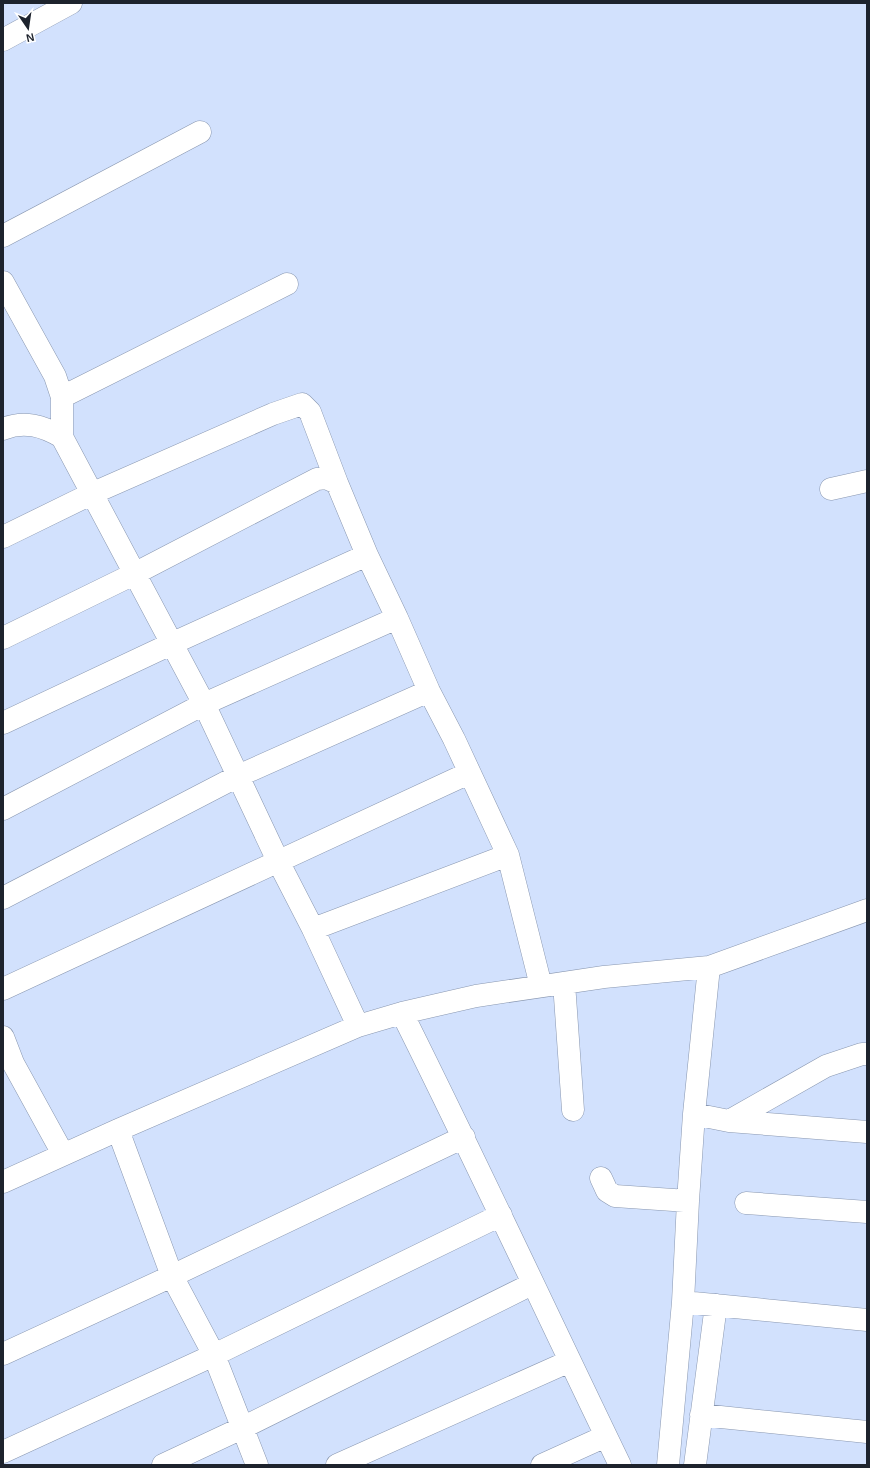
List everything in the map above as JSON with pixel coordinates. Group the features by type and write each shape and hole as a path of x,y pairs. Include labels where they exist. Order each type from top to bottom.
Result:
{"street":[{"path":"3,40 71,3"},
{"path":"3,236 200,132"},
{"path":"3,282 55,376 62,397 62,437 204,704 278,861 313,929 358,1026"},
{"path":"62,397 287,284"},
{"path":"3,537 91,494 273,414 302,404 310,412 337,483 367,555 429,691 508,855 541,986"},
{"path":"3,429 29,424 48,429 62,437"},
{"path":"3,638 134,574 317,479 326,478 337,483"},
{"path":"831,490 867,481"},
{"path":"3,723 171,644 367,555"},
{"path":"3,809 204,704 397,618"},
{"path":"3,898 238,776 429,691"},
{"path":"3,989 469,773"},
{"path":"313,929 508,855"},
{"path":"3,1182 63,1154 358,1026 402,1013 476,996 564,983 709,967 867,910"},
{"path":"668,1465 683,1302 694,1114 709,967"},
{"path":"564,983 573,1110"},
{"path":"402,1013 464,1137 532,1284 620,1465"},
{"path":"3,1037 14,1063 63,1154"},
{"path":"729,1121 826,1066 862,1054 867,1054"},
{"path":"694,1114 729,1121 867,1132"},
{"path":"118,1130 172,1276 214,1355 257,1465"},
{"path":"3,1354 172,1276 464,1137"},
{"path":"601,1178 607,1191 615,1196 688,1201"},
{"path":"746,1203 867,1212"},
{"path":"3,1452 214,1355 501,1215"},
{"path":"163,1465 242,1428 532,1284"},
{"path":"683,1302 867,1320"},
{"path":"695,1465 716,1305"},
{"path":"337,1465 570,1361"},
{"path":"701,1415 867,1432"},
{"path":"542,1465 606,1436"}]}
